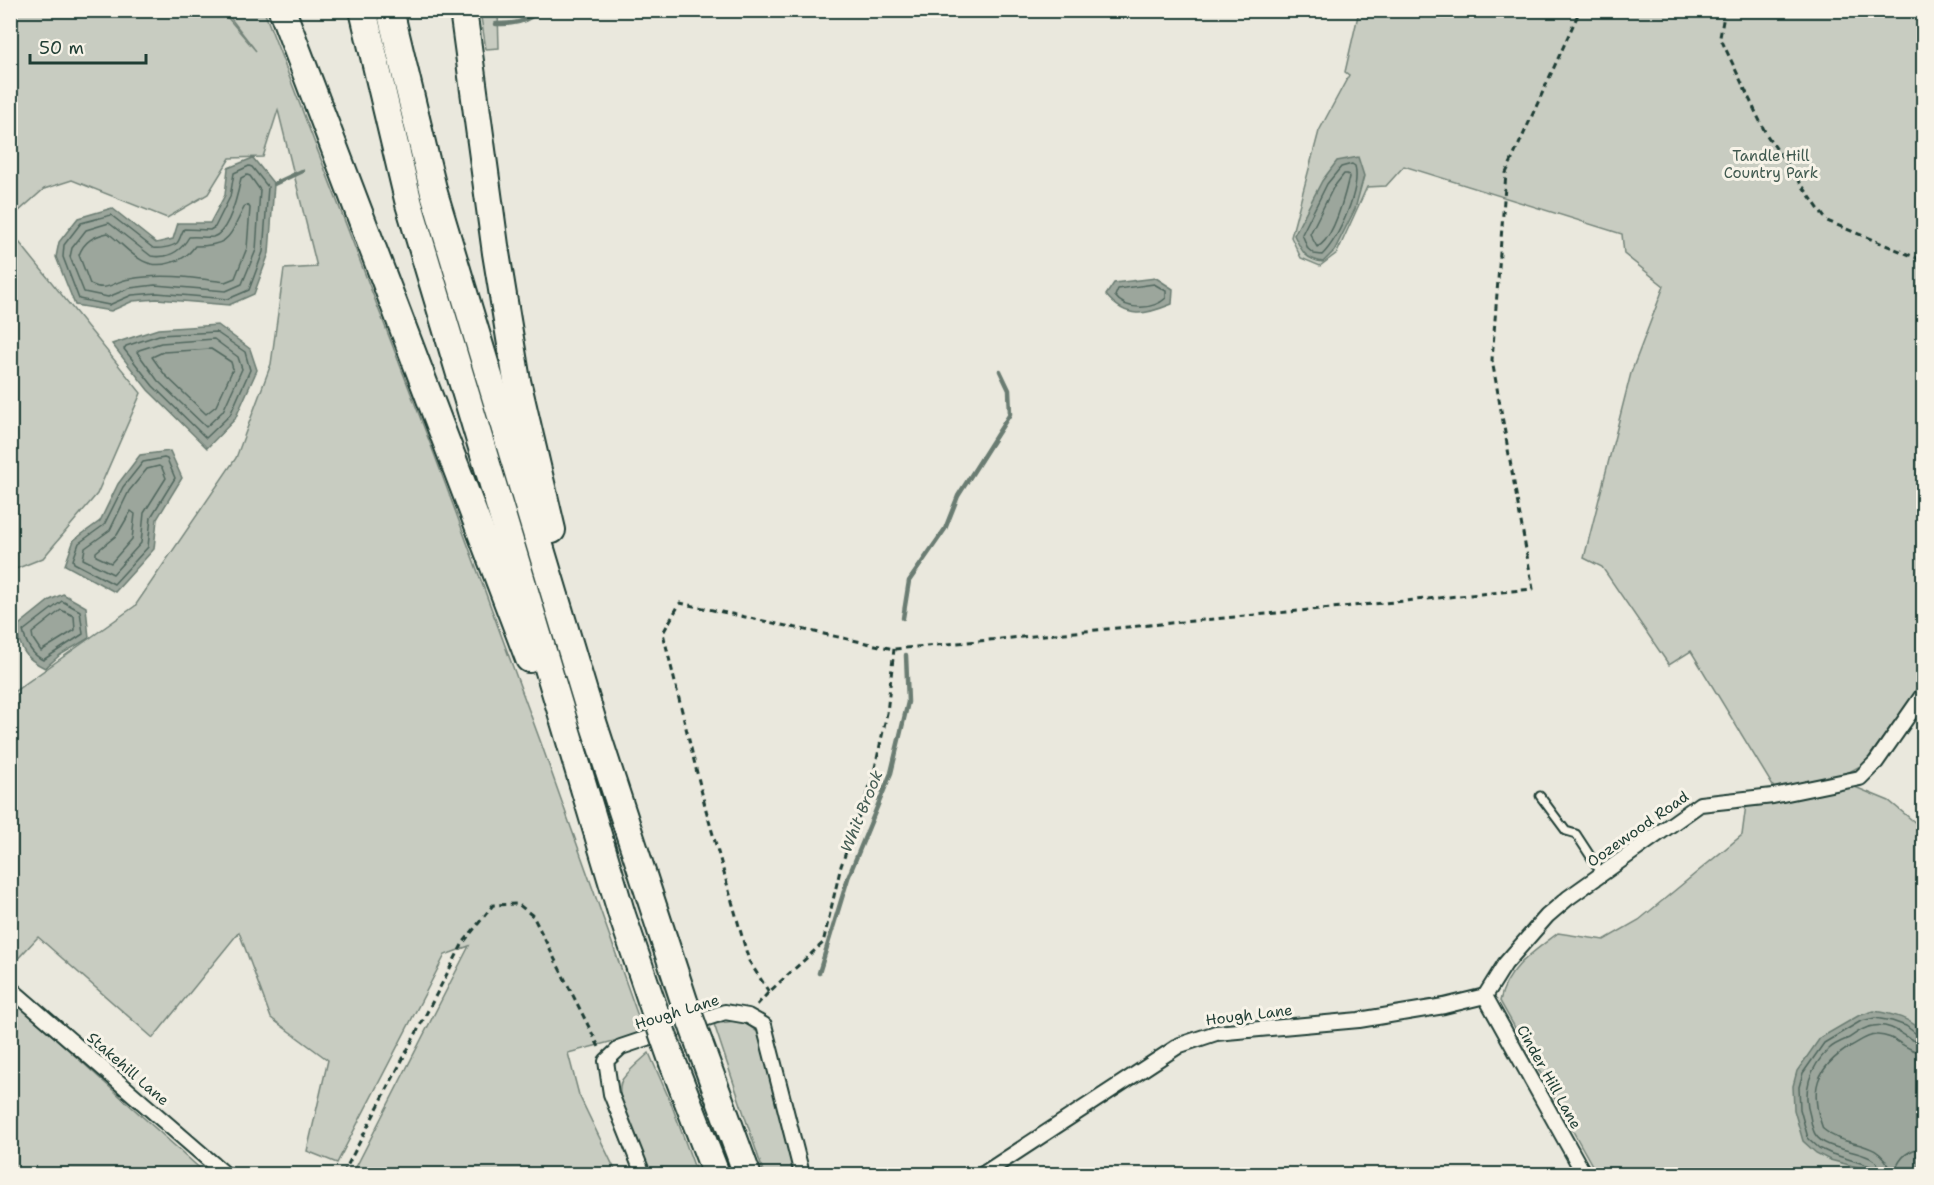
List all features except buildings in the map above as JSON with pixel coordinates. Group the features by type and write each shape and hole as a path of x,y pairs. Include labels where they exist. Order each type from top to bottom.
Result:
{"highway":[{"path":"282,10 481,530 622,915 673,1063 716,1174"},
{"path":"363,10 409,204 622,915"},
{"path":"390,10 434,194 632,844 685,1004 747,1174"},
{"path":"463,10 496,254 517,381 547,510 588,663 632,844"}],"street":[{"name":"Oozewood Road","path":"1485,996 1505,964 1547,916 1602,873 1700,804 1773,796 1860,778 1876,762 1923,693"},
{"name":"Stakehill Lane","path":"10,988 225,1174"},
{"name":"Hough Lane","path":"983,1174 1180,1045 1216,1034 1359,1020 1444,1006 1485,996"},
{"name":"Cinder Hill Lane","path":"1485,996 1584,1174"},
{"name":"Hough Lane","path":"606,1061 621,1047 725,1012 748,1016"},
{"path":"748,1016 764,1025 802,1174"},
{"path":"606,1061 611,1094 643,1174"}],"lane":[{"path":"1540,796 1566,831 1576,834 1602,873"}],"path":[{"path":"769,992 749,961 706,810 663,633 680,603 894,649 1533,589 1492,360 1506,173 1580,10"},
{"path":"1725,10 1720,37 1766,134 1827,221 1923,261"},
{"path":"748,1016 769,992 823,943 841,866 873,777 887,713 894,649"},
{"path":"343,1174 463,943 493,905 518,904 532,916 606,1061"}],"green space":[{"path":"11,11 222,11 256,51 225,11 264,11 435,456 541,743 644,1033 568,1053 579,1095 617,1174 353,1173 469,946 445,955 337,1163 307,1151 328,1060 271,1018 239,932 153,1038 38,937 11,966 11,694 135,606 236,458 271,364 284,269 317,267 278,110 263,157 230,158 208,194 167,218 72,180 44,189 11,218"},
{"path":"480,11 498,11 499,48 486,49"},
{"name":"Tandle Hill Country Park","path":"1359,11 1923,11 1923,682 1864,764 1840,777 1774,788 1691,651 1669,665 1602,567 1584,558 1631,373 1664,286 1624,254 1622,234 1404,166 1386,186 1367,187 1337,253 1320,266 1301,258 1291,237 1319,131 1349,75 1345,72"},
{"path":"11,232 141,393 97,494 43,558 11,571"},
{"path":"1855,787 1889,801 1923,829 1923,1174 1597,1174 1500,1001 1514,970 1558,933 1604,940 1639,920 1742,835 1746,805"},
{"path":"11,998 206,1174 11,1174"},
{"path":"741,1020 760,1034 796,1174 764,1174 714,1024"},
{"path":"649,1053 671,1103 697,1174 648,1174 634,1141 624,1112 620,1088 625,1076"}],"water":[{"path":"1358,157 1364,176 1355,209 1334,251 1323,262 1312,259 1302,250 1294,235 1322,181 1337,161"},
{"path":"253,158 274,184 269,253 254,294 229,305 157,299 133,301 111,311 75,305 56,257 59,242 78,218 112,208 156,243 173,239 178,223 210,223 225,195 228,168"},
{"path":"1156,278 1173,289 1172,304 1145,313 1129,312 1106,295 1114,283"},
{"path":"218,325 250,349 257,370 235,419 207,448 148,390 112,344 158,329"},
{"path":"170,451 182,478 157,519 154,549 115,592 65,565 74,540 100,521 118,484 140,455"},
{"path":"63,594 86,607 89,638 60,655 45,668 28,657 15,628 50,600"},
{"path":"1874,1011 1908,1020 1923,1034 1923,1170 1913,1174 1873,1174 1816,1153 1803,1141 1794,1110 1793,1086 1797,1071 1820,1038 1858,1016"}],"waterway":[{"path":"496,24 524,20 539,10"},
{"path":"274,184 302,171"},
{"name":"Whit Brook","path":"903,618 909,581 945,529 958,496 1010,414 1009,390 1000,371"},
{"name":"Whit Brook","path":"819,973 848,878 891,773 908,702 906,655"}]}
